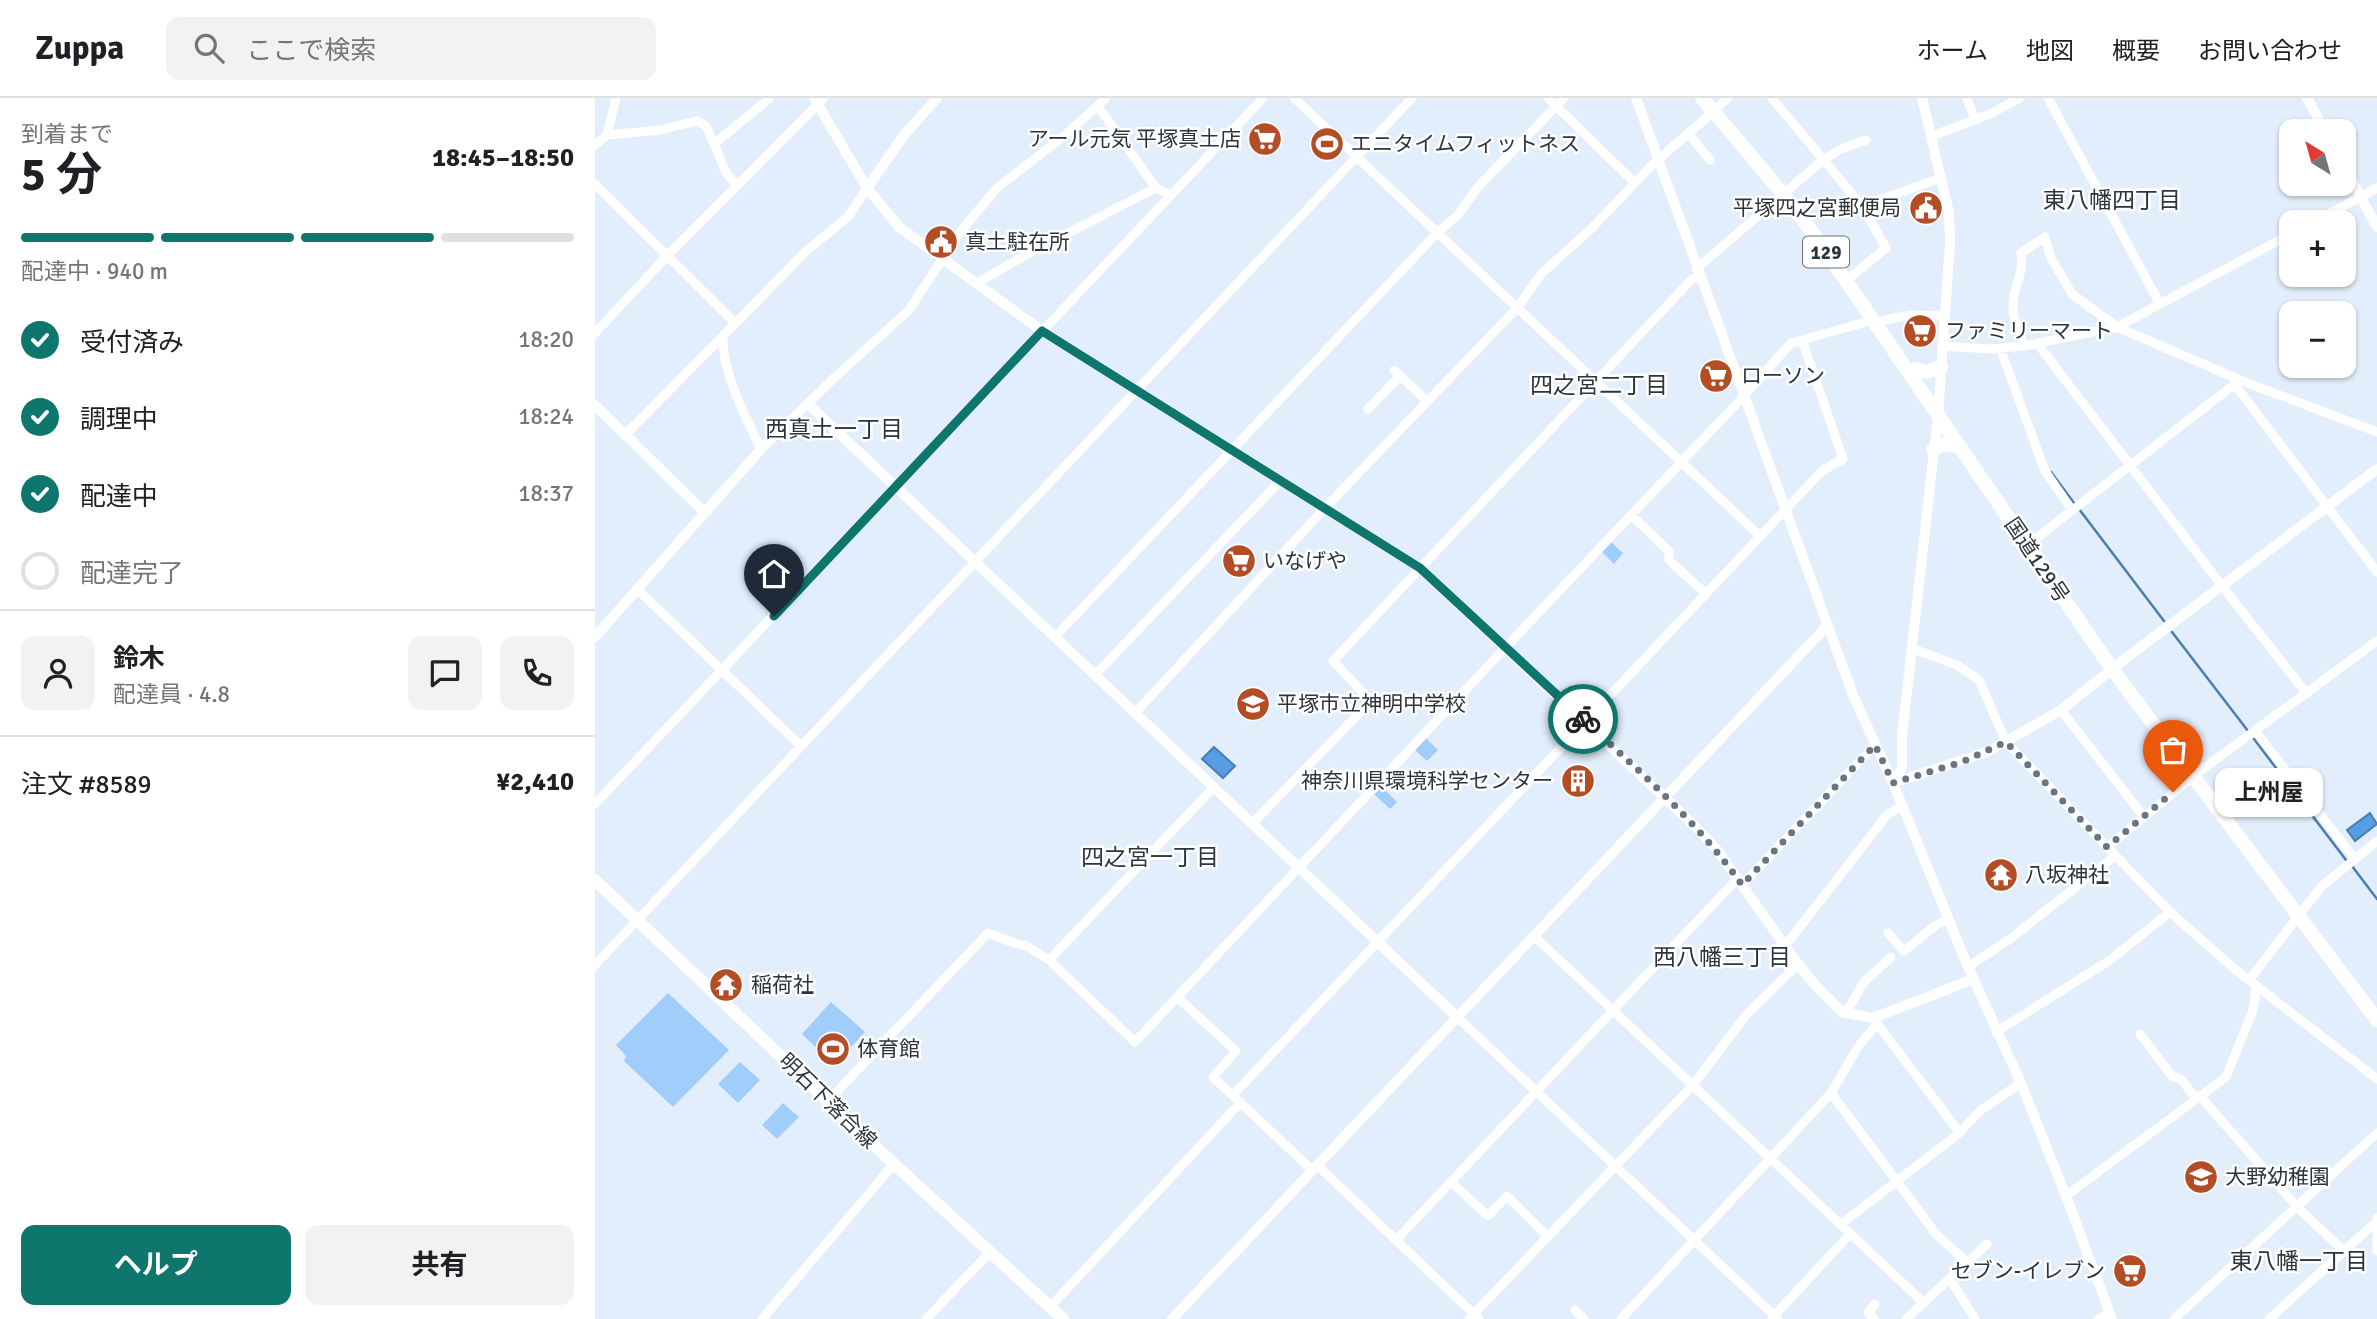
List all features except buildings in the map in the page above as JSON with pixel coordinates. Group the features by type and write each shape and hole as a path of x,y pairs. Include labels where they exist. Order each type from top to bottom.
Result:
{"highway":[{"name":"国道129号","path":"1702,98 1718,103 1853,275 1879,320 1938,408 2034,540 2116,666"},
{"name":"国道129号","path":"1786,191 1816,237 1916,369 1960,446 2116,666 2301,911 2377,1020"},
{"path":"1916,369 1926,372 1941,367"},
{"path":"1933,450 1943,444 1960,446"},
{"name":"国道129号","path":"2301,911 2377,1003"}],"main road":[{"name":"明石下落合線","path":"595,880 894,1164 1063,1319"}],"street":[{"path":"607,135 615,98"},
{"path":"714,144 770,98"},
{"path":"625,435 806,251 848,217 898,144 937,98"},
{"path":"595,636 761,449 909,310 961,232 996,189 1106,98"},
{"path":"595,804 1263,98"},
{"path":"1294,98 1760,536"},
{"path":"595,965 1412,98"},
{"path":"1548,98 1560,102 1635,183"},
{"path":"1636,98 1826,627 1968,967 2021,1083 2066,1196 2110,1316 2098,1319"},
{"path":"1772,98 1862,206 1886,248 1853,275"},
{"path":"1893,783 1902,768 1902,736 1938,408 1950,242 1949,213 1922,98"},
{"path":"1967,98 1975,120"},
{"path":"1932,136 1975,120 2020,98"},
{"path":"2047,98 2160,304"},
{"path":"2307,98 2318,119"},
{"path":"595,333 818,100 867,188 899,227 1042,331 1420,568 1585,721 1717,850 1798,964 1835,1006 1846,1013 1875,1021 1959,1132"},
{"path":"1055,637 1438,232 1458,215 1477,188 1560,102"},
{"path":"1135,713 1325,508 1517,308 1541,274 1591,229 1657,160 1718,103"},
{"path":"1098,106 1156,188 1171,195"},
{"path":"595,145 607,135 660,130 697,121 706,126 726,174 737,185"},
{"path":"1688,133 1710,160"},
{"path":"1252,824 1371,701 1333,661 1698,273 1823,160 1841,149 1866,140"},
{"path":"1862,206 1941,178"},
{"path":"595,184 734,322"},
{"path":"977,283 1029,253 1156,188"},
{"path":"2356,188 2377,227"},
{"path":"2336,210 2377,188"},
{"path":"2024,346 2018,331 2013,300 2023,264 2021,253 2045,237 2051,258 2072,294 2117,327 2237,383 2377,432"},
{"path":"1942,346 2024,346 2117,327 2279,240"},
{"path":"828,1101 988,933 1027,946 1049,960 1135,1042 1744,397 1791,343 1879,320 1910,315 1944,316"},
{"path":"723,335 723,347 739,404 761,449"},
{"path":"1233,1095 1822,471 1843,458 1801,340"},
{"path":"2037,343 2307,694"},
{"path":"2000,348 2045,471 2072,510"},
{"path":"1368,409 1397,373 1427,401"},
{"path":"2034,540 2237,383"},
{"path":"2237,383 2377,572"},
{"path":"808,404 1774,1318 1851,1233"},
{"path":"595,405 704,512"},
{"path":"1893,783 1962,762 2006,742 2061,710 2377,469"},
{"path":"1095,675 1280,481"},
{"path":"1631,514 1669,551 1669,560 1706,594"},
{"path":"636,589 801,746"},
{"path":"1172,1319 1826,627"},
{"path":"2107,847 2232,746 2256,732 2377,640"},
{"path":"1911,648 1957,665 1979,680 2006,742 2170,912 2252,982 2377,1079"},
{"path":"2061,710 2144,817"},
{"path":"2256,732 2355,859"},
{"path":"1396,1240 1614,1010 1875,745"},
{"path":"1049,960 1214,787"},
{"path":"1785,946 1887,815 1902,805"},
{"path":"2066,1196 2226,1077 2252,1013 2255,999 2252,982 2321,887 2377,841"},
{"path":"1968,967 2010,939 2115,856"},
{"path":"1996,1032 2110,960 2170,912"},
{"path":"1888,933 1904,951 1936,925 1949,919"},
{"path":"1534,936 1924,1303"},
{"path":"1846,1013 1864,983 1891,957"},
{"path":"1177,997 1236,1052 1213,1077 1396,1240 1474,1317 1693,1084 1747,1014 1798,964"},
{"path":"1621,1319 1831,1093 1875,1021 1974,979"},
{"path":"2140,1034 2172,1076 2182,1080 2298,1208 2344,1251"},
{"path":"1841,1224 1898,1182 1959,1132 1981,1110 2021,1083"},
{"path":"1831,1093 1936,1234 1968,1263"},
{"path":"1050,1307 1241,1102"},
{"path":"2174,1319 2377,1133"},
{"path":"762,1319 894,1164"},
{"path":"1451,1181 1488,1216 1507,1196 1548,1237"},
{"path":"2269,1319 2377,1220"},
{"path":"2377,1220 2377,1251"},
{"path":"1906,1319 1987,1244"},
{"path":"926,1319 990,1252"},
{"path":"1950,1279 1975,1319"},
{"path":"1874,1319 1868,1313 1875,1304"},
{"path":"1575,1310 1584,1319"}],"shaded area":[{"path":"1611,542 1623,553 1614,564 1602,552"},
{"path":"1426,738 1438,750 1427,761 1415,750"},
{"path":"1214,747 1235,766 1223,778 1202,759"},
{"path":"1381,786 1397,802 1390,809 1374,794"},
{"path":"2370,813 2377,824 2355,841 2347,830"},
{"path":"668,993 729,1050 673,1107 624,1061 626,1056 616,1045"},
{"name":"体育館","path":"831,1002 865,1032 834,1065 802,1034"},
{"path":"740,1062 760,1080 738,1103 718,1084"},
{"path":"783,1103 799,1117 777,1139 762,1125"}],"waterway":[{"path":"2051,472 2074,503"},
{"path":"2079,509 2164,621"},
{"path":"2172,632 2248,731"},
{"path":"2254,739 2346,860"},
{"path":"2352,866 2377,899"}],"way so far":[{"path":"1583,719 1697,828 1742,885 1875,745 1893,783 1962,762 2006,742 2107,847 2173,792"}],"place":[{"name":"アール元気 平塚真土店","path":"1265,139"},
{"name":"エニタイムフィットネス","path":"1327,144"},
{"name":"平塚四之宮郵便局","path":"1926,208"},
{"name":"真土駐在所","path":"941,242"},
{"name":"ファミリーマート","path":"1920,331"},
{"name":"ローソン","path":"1716,376"},
{"name":"いなげや","path":"1239,561"},
{"name":"平塚市立神明中学校","path":"1253,704"},
{"name":"神奈川県環境科学センター","path":"1578,781"},
{"name":"上州屋","path":"2173,792"},
{"name":"八坂神社","path":"2001,875"},
{"name":"稲荷社","path":"726,985"},
{"name":"体育館","path":"833,1049"},
{"name":"大野幼稚園","path":"2201,1177"},
{"name":"セブン-イレブン","path":"2130,1271"}],"district":[{"name":"東八幡四丁目","path":"2112,200"},
{"name":"四之宮二丁目","path":"1599,385"},
{"name":"西真土一丁目","path":"834,429"},
{"name":"四之宮一丁目","path":"1150,857"},
{"name":"西八幡三丁目","path":"1722,957"},
{"name":"東八幡一丁目","path":"2299,1261"}],"route":[{"path":"774,616 1042,331 1420,568 1583,719"}]}
